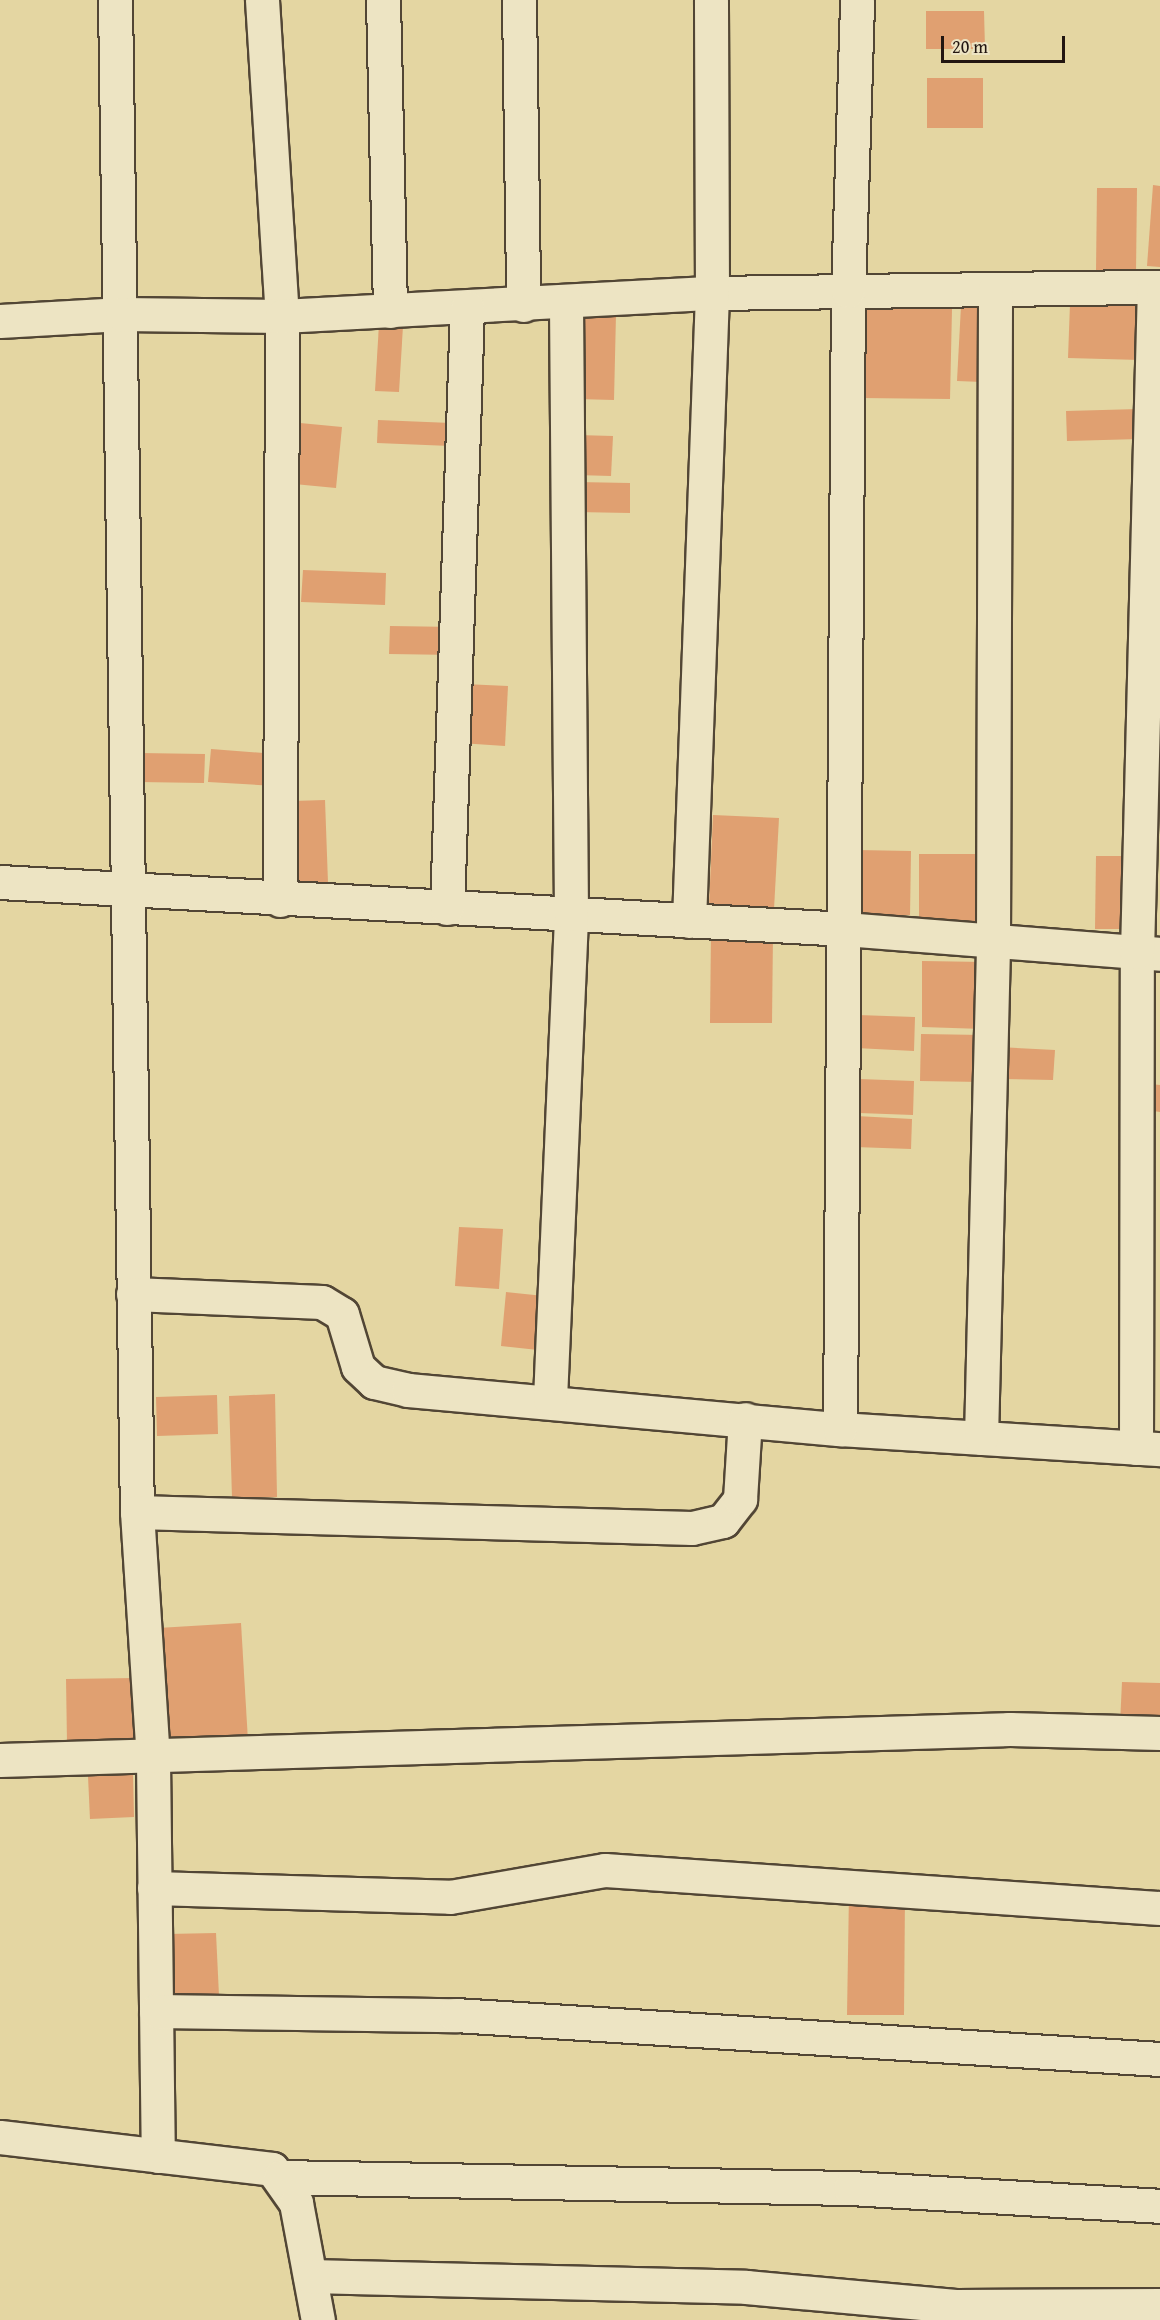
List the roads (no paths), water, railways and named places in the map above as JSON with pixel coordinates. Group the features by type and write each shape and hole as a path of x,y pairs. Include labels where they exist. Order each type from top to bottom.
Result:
{"street":[{"path":"115,0 122,314 125,892 137,1512 153,1760 158,2156"},
{"path":"262,0 282,316 280,900"},
{"path":"382,0 390,311"},
{"path":"519,0 523,304"},
{"path":"689,921 712,293 711,0"},
{"path":"840,1429 848,291 857,0"},
{"path":"0,321 122,314 282,316 712,293 1157,287 1149,953 1148,1448 840,1429 550,1399 408,1390 374,1382 358,1367 342,1314 322,1302 133,1294"},
{"path":"981,1438 993,940 995,290"},
{"path":"550,1399 571,914 566,302"},
{"path":"447,908 467,307"},
{"path":"0,882 125,892 845,929 1149,953"},
{"path":"137,1512 692,1528 723,1521 740,1499 745,1419"},
{"path":"0,1760 153,1760 1010,1729 1160,1733"},
{"path":"154,1888 450,1898 605,1870 1160,1908"},
{"path":"156,2011 455,2015 1160,2059"},
{"path":"0,2137 158,2156 259,2165 280,2177 296,2203 318,2320"},
{"path":"280,2177 793,2186 1160,2206"},
{"path":"310,2276 746,2287 955,2306 1160,2305"}]}
